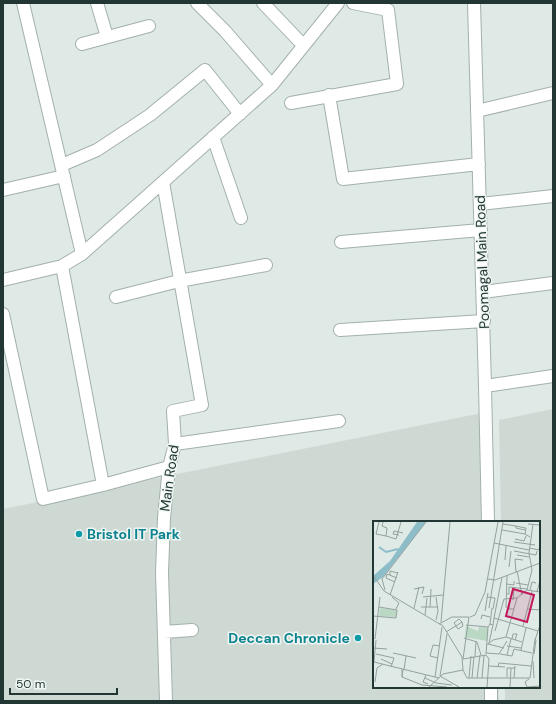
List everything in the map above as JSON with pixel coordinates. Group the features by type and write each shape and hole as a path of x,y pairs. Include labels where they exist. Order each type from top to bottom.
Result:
{"street":[{"path":"23,3 82,254"},
{"path":"97,3 107,37"},
{"path":"197,3 225,31 272,85"},
{"path":"263,3 304,45"},
{"path":"292,103 329,95 397,84 388,10 353,3"},
{"name":"Poomagal Main Road","path":"474,3 484,321 488,521"},
{"path":"3,280 62,266 82,254 272,85 304,45 332,5"},
{"path":"82,44 149,26"},
{"path":"3,190 63,170 98,150 150,116 204,70 240,114"},
{"path":"477,111 553,93"},
{"path":"329,95 343,179 479,164"},
{"path":"213,137 241,218"},
{"path":"163,182 180,281"},
{"path":"480,204 553,196"},
{"path":"341,242 481,230"},
{"path":"116,297 180,281 266,265"},
{"path":"62,266 103,485"},
{"name":"Main Road","path":"166,701 162,573 164,518 169,467 175,444 173,411 202,405 180,281"},
{"path":"483,292 553,283"},
{"path":"3,314 43,499 103,485 169,467"},
{"path":"340,330 484,321"},
{"path":"485,386 553,376"},
{"path":"175,444 339,421"},
{"path":"164,632 192,630"},
{"path":"491,688 491,701"}],"shaded area":[{"path":"553,409 553,701 505,701 505,688 540,688 540,521 501,521 499,420"},
{"path":"492,411 495,521 373,521 373,688 498,688 499,701 3,701 3,509"}],"place":[{"name":"Bristol IT Park","path":"79,534"},
{"name":"Deccan Chronicle","path":"358,638"}]}
